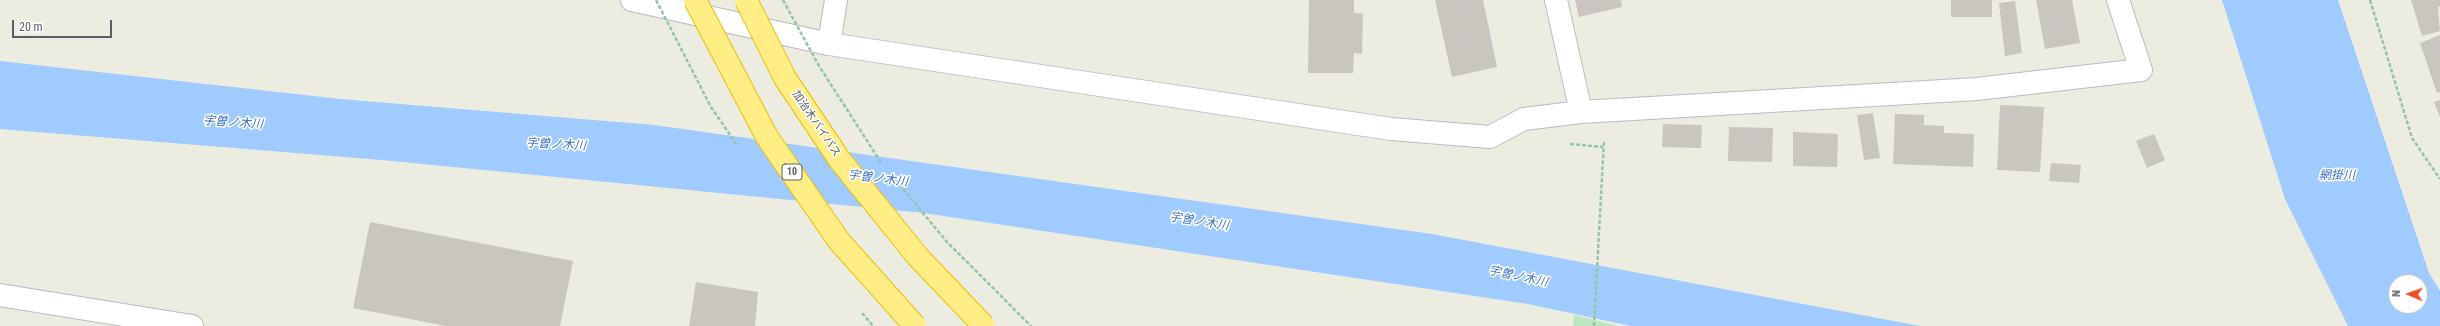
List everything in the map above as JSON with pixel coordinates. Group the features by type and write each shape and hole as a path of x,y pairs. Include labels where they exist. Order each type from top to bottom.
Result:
{"highway":[{"name":"10","path":"695,0 767,137 839,241 915,326"},
{"name":"加治木バイパス","path":"746,0 785,78 839,159 918,257 984,326"}],"street":[{"path":"632,0 829,44 1391,129 1490,137 1524,119 1581,112 1977,90 2141,70 2118,0"},
{"path":"829,44 836,0"},
{"path":"1556,0 1581,112"},
{"path":"0,295 192,326"}],"path":[{"path":"783,0 819,66 884,166"},
{"path":"2370,0 2412,138 2440,179"},
{"path":"1594,326 1603,163"},
{"path":"898,183 947,242 1031,326"}],"green space":[{"path":"1574,315 1618,326 1573,326"}],"water":[{"name":"網掛川","path":"2222,0 2338,0 2429,273 2440,291 2440,326 2348,326 2285,199"},
{"name":"宇曽ノ木川","path":"0,61 340,99 654,125 1432,234 1920,326 1631,326 1528,304 924,213 382,160 0,129"}],"building":[{"path":"1309,0 1354,0 1354,13 1363,14 1362,54 1354,53 1353,73 1308,73"},
{"path":"1435,0 1483,0 1497,67 1452,77"},
{"path":"1575,0 1621,0 1622,7 1579,17"},
{"path":"1951,0 1992,0 1992,17 1951,17"},
{"path":"2036,0 2072,0 2080,43 2045,49"},
{"path":"2411,0 2440,0 2440,6 2438,7 2440,31 2422,36"},
{"path":"2015,1 2022,53 2005,56 1999,3"},
{"path":"2440,35 2440,92 2437,93 2420,43"},
{"path":"2440,100 2440,117 2434,102"},
{"path":"2000,105 2044,107 2040,172 1997,170"},
{"path":"1873,113 1880,158 1864,160 1857,115"},
{"path":"1895,114 1924,115 1924,125 1944,126 1944,133 1974,134 1973,167 1893,164"},
{"path":"1663,124 1702,125 1701,148 1662,147"},
{"path":"1729,127 1773,128 1772,162 1728,161"},
{"path":"1793,132 1838,134 1837,167 1793,166"},
{"path":"2154,134 2165,160 2147,168 2136,141"},
{"path":"2051,163 2081,165 2079,183 2049,181"},
{"path":"370,222 573,261 560,326 446,326 353,308"},
{"path":"696,282 758,292 755,326 689,326"}]}
